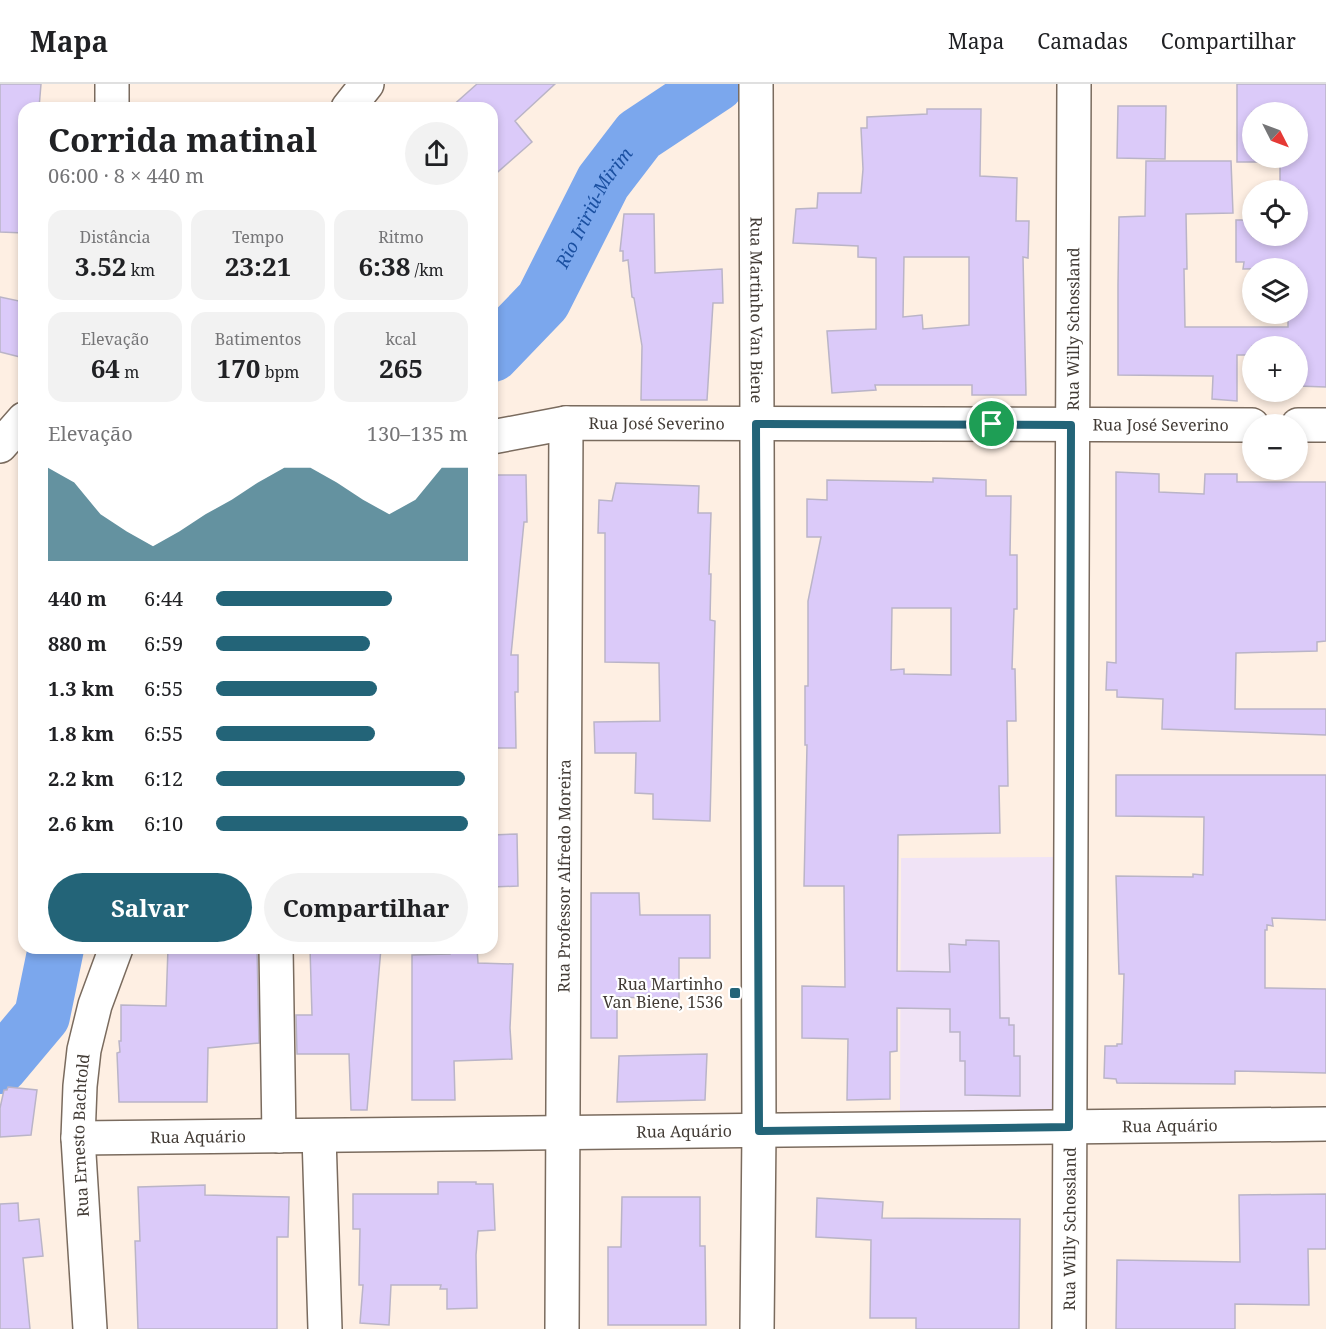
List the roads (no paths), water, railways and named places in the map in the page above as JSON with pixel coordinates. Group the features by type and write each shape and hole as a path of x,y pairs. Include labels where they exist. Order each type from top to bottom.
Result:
{"street":[{"path":"112,84 112,102"},
{"path":"353,102 367,84"},
{"name":"Rua Willy Schossland","path":"1069,1329 1074,84"},
{"name":"Rua Martinho Van Biene","path":"756,86 759,1131 757,1329"},
{"path":"498,436 566,423"},
{"name":"Rua José Severino","path":"566,423 1242,425"},
{"name":"Rua Professor Alfredo Moreira","path":"562,1329 566,423"},
{"path":"1308,425 1326,425"},
{"path":"0,446 18,426"},
{"name":"Rua Ernesto Bachtold","path":"90,1329 78,1138 80,1086 84,1050 94,1005 114,954"},
{"path":"276,954 279,1136"},
{"name":"Rua Aquário","path":"78,1138 1326,1124"},
{"path":"319,1136 325,1329"}],"waterway":[{"name":"Rio Iririú-Mirim","path":"498,348 543,301 603,182 639,135 716,84"},
{"name":"Rio Iririú-Mirim","path":"0,1066 42,1016 55,954"}],"place":[{"name":"Rua Martinho Van Biene, 1536","path":"735,993"}]}
